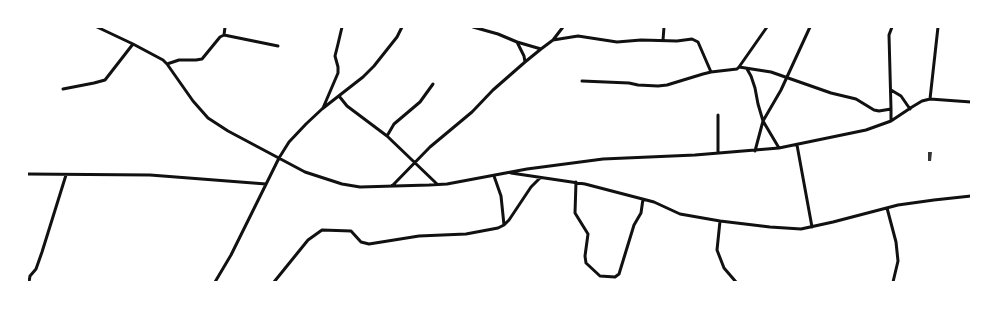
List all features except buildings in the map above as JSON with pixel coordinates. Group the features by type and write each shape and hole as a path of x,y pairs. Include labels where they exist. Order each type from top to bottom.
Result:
{"street":[{"path":"97,27 153,54 167,64 193,101 208,118 246,142 305,172 342,184 360,187 437,184 603,159 755,151 779,148 866,130 891,121 922,101 930,99 971,102"},
{"path":"167,64 179,60 202,59 224,34 225,27"},
{"path":"322,109 338,73 335,56 342,27"},
{"path":"215,282 231,255 279,158 297,133 322,109 374,66 402,27"},
{"path":"473,27 541,49"},
{"path":"392,186 430,147 469,116 493,90 541,49 554,40 563,27"},
{"path":"664,27 664,40"},
{"path":"582,81 629,82 643,86 658,86 673,84 711,72 737,69 767,27"},
{"path":"755,151 764,121 787,78 810,27"},
{"path":"891,121 889,35 892,27"},
{"path":"930,99 938,27"},
{"path":"224,34 278,46"},
{"path":"554,40 578,36 617,42 641,40 695,40 700,46 711,72"},
{"path":"517,42 526,62"},
{"path":"63,89 105,80 133,44"},
{"path":"739,67 765,71 831,93 856,99 874,110 879,111 891,109"},
{"path":"747,69 756,88 758,104 764,121 779,148"},
{"path":"387,136 394,124 420,102 434,84"},
{"path":"891,90 901,96 910,109"},
{"path":"339,96 347,106 387,136 437,184"},
{"path":"718,115 718,153"},
{"path":"797,145 812,227"},
{"path":"509,172 540,178 576,182 643,199 680,214 720,221 786,229 812,227 887,208 924,201 971,196"},
{"path":"27,174 66,176 150,175 266,184"},
{"path":"29,282 30,276 36,269 42,252 66,176"},
{"path":"494,176 501,196 504,225"},
{"path":"274,282 308,240 322,230 351,231 361,242 369,244 419,236 466,234 490,230 504,225 509,220 531,187 540,178"},
{"path":"576,182 575,213 588,234 585,256 586,263 600,276 615,277 618,274 634,225 640,213 643,199"},
{"path":"887,208 896,242 898,261 893,282"},
{"path":"720,221 717,250 724,268 736,282"}]}
